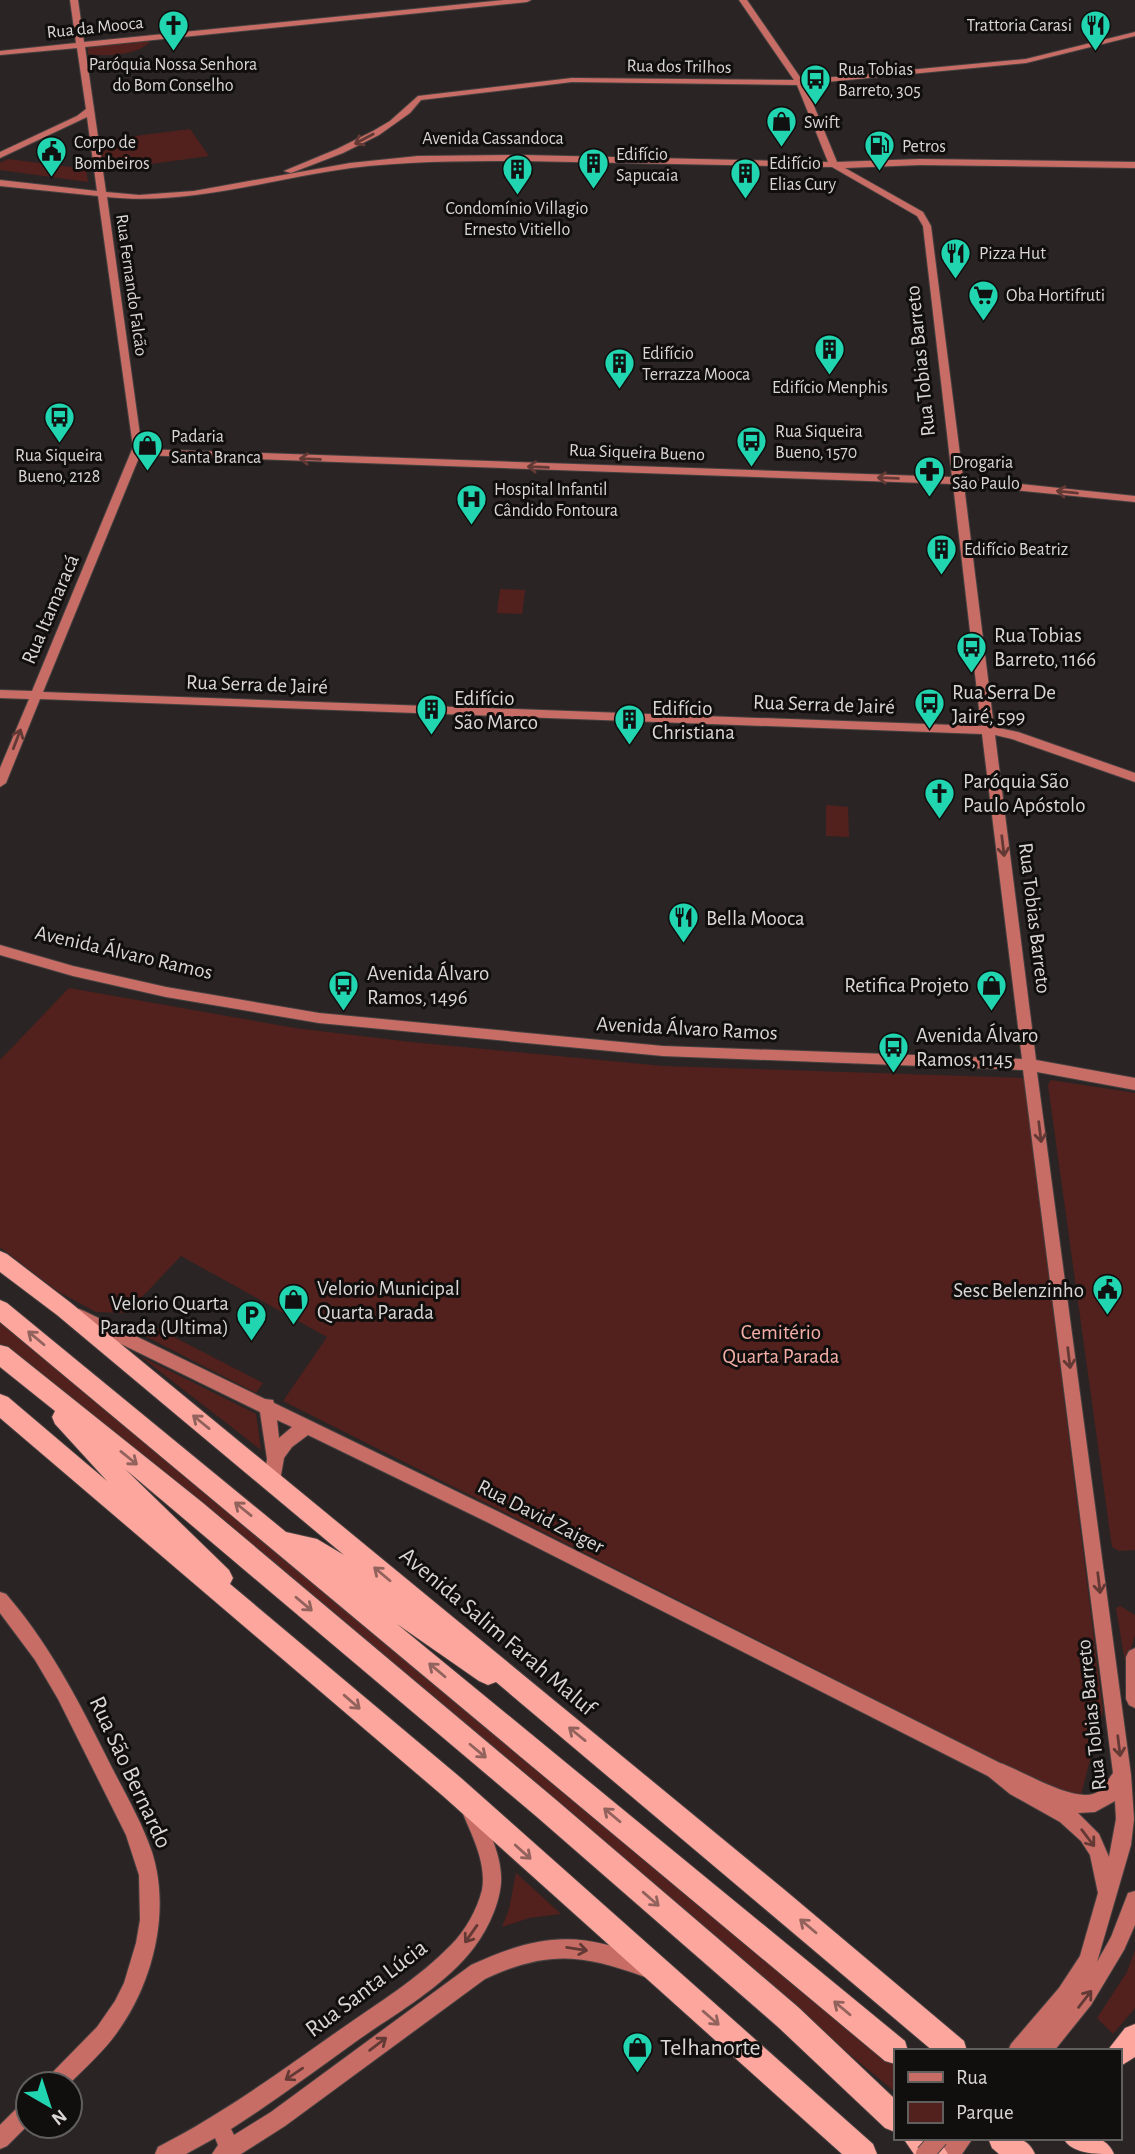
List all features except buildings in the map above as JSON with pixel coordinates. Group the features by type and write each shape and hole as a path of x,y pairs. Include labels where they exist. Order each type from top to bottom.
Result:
{"highway":[{"name":"Avenida Salim Farah Maluf","path":"0,1261 273,1469 515,1684 777,1900 952,2049"},
{"path":"0,1308 894,2051"},
{"path":"0,1354 69,1422 124,1483 312,1668"},
{"path":"0,1354 195,1511 546,1808 788,2017 894,2117"},
{"path":"0,1404 467,1801 659,1973 841,2142 863,2154"},
{"path":"283,1542 309,1547 325,1554 463,1659 515,1684"},
{"path":"1121,2052 1135,2038"},
{"path":"919,2140 934,2154"},
{"path":"1004,2140 1021,2154"},
{"path":"1080,2140 1100,2154"}],"main road":[{"name":"Rua Fernando Falcão","path":"74,0 132,399 137,452"},
{"name":"Rua da Mooca","path":"0,52 527,0"},
{"path":"743,0 800,83 833,162"},
{"name":"Rua dos Trilhos","path":"283,172 334,154 370,136 408,110 418,98 572,80 800,83 1034,60 1135,34"},
{"name":"Rua dos Trilhos","path":"940,70 994,70 1030,65 1087,47"},
{"path":"994,70 1005,62"},
{"path":"0,155 91,109"},
{"path":"71,121 86,119 93,122"},
{"name":"Avenida Cassandoca","path":"103,192 187,190 283,172 409,154 518,152 642,158"},
{"name":"Avenida Cassandoca","path":"103,192 139,198 186,195 401,160 642,158 1135,165"},
{"name":"Rua Tobias Barreto","path":"833,162 925,219 956,481 1122,1774 1125,1819 1122,1845 1088,1960 1049,2015 1020,2049"},
{"path":"0,176 43,185"},
{"path":"0,183 103,192"},
{"name":"Rua Siqueira Bueno","path":"137,452 956,481 1135,499"},
{"name":"Rua Itamaracá","path":"0,783 137,452"},
{"name":"Rua Serra de Jairé","path":"0,694 988,730 1024,738 1135,778"},
{"name":"Avenida Álvaro Ramos","path":"0,948 87,974 176,994 329,1019 663,1051 1031,1065 1133,1082"},
{"name":"Rua David Zaiger","path":"64,1309 267,1405 994,1770 1010,1773 1068,1802 1084,1806 1105,1798 1122,1774"},
{"path":"267,1405 273,1469"},
{"path":"273,1469 286,1440 308,1426"},
{"name":"Rua São Bernardo","path":"0,1600 36,1645 76,1713 135,1836 148,1878 150,1904 147,1933 127,2000 88,2052 69,2070"},
{"path":"1135,1657 1135,1699"},
{"name":"Rua David Zaiger","path":"994,1770 1007,1783 1067,1817 1088,1834 1100,1855 1105,1905"},
{"name":"Rua Santa Lúcia","path":"165,2154 219,2124 408,1992 458,1951 474,1933 485,1912 492,1886 490,1863 467,1801"},
{"path":"1043,2049 1096,1985 1117,1949 1135,1900"},
{"path":"219,2124 226,2152 316,2091 478,1972 504,1959 554,1946 610,1956 659,1973"},
{"path":"0,2139 14,2124"},
{"path":"925,2154 937,2140"},
{"path":"948,2154 960,2140"}],"green space":[{"path":"150,41 131,52 112,55 88,54 88,47 91,46"},
{"path":"190,129 209,156 100,171 95,141"},
{"path":"8,159 86,169 88,182 0,170 0,163"},
{"path":"500,589 525,590 522,614 497,613"},
{"path":"826,805 848,807 849,837 826,836"},
{"name":"Cemitério Quarta Parada","path":"69,988 295,1028 663,1066 1024,1078 1103,1711 1079,1802 283,1401 327,1337 181,1256 127,1313 96,1312 57,1291 0,1247 0,1060"},
{"name":"Sesc Belenzinho","path":"1051,1080 1135,1093 1135,1550 1119,1551 1112,1547 1048,1085"},
{"path":"0,1320 894,2064 894,2091 0,1346"},
{"path":"151,1325 263,1383 256,1393 143,1335"},
{"path":"140,1356 256,1414 261,1450"},
{"path":"1120,1606 1135,1615 1135,1635 1126,1667 1116,1608"},
{"path":"516,1873 561,1914 529,1918 502,1927 509,1909"},
{"path":"1135,1950 1135,2008 1113,2034 1097,2018 1127,1972"}],"place":[{"name":"Trattoria Carasi","path":"1095,52"},
{"name":"Paróquia Nossa Senhora do Bom Conselho","path":"173,53"},
{"name":"Rua Tobias Barreto, 305","path":"815,106"},
{"name":"Swift","path":"781,149"},
{"name":"Petros","path":"879,173"},
{"name":"Corpo de Bombeiros","path":"51,179"},
{"name":"Edifício Sapucaia","path":"593,191"},
{"name":"Condomínio Villagio Ernesto Vitiello","path":"517,197"},
{"name":"Edifício Elias Cury","path":"746,200"},
{"name":"Pizza Hut","path":"956,280"},
{"name":"Oba Hortifruti","path":"983,322"},
{"name":"Edifício Menphis","path":"830,376"},
{"name":"Edifício Terrazza Mooca","path":"619,390"},
{"name":"Rua Siqueira Bueno, 2128","path":"59,444"},
{"name":"Rua Siqueira Bueno, 1570","path":"752,468"},
{"name":"Padaria Santa Branca","path":"148,473"},
{"name":"Drogaria São Paulo","path":"929,499"},
{"name":"Hospital Infantil Cândido Fontoura","path":"471,526"},
{"name":"Edifício Beatriz","path":"941,576"},
{"name":"Rua Tobias Barreto, 1166","path":"971,674"},
{"name":"Rua Serra De Jairé, 599","path":"929,731"},
{"name":"Edifício São Marco","path":"431,737"},
{"name":"Edifício Christiana","path":"629,747"},
{"name":"Paróquia São Paulo Apóstolo","path":"940,820"},
{"name":"Bella Mooca","path":"683,945"},
{"name":"Avenida Álvaro Ramos, 1496","path":"344,1012"},
{"name":"Retifica Projeto","path":"992,1012"},
{"name":"Avenida Álvaro Ramos, 1145","path":"893,1074"},
{"name":"Sesc Belenzinho","path":"1107,1317"},
{"name":"Velorio Municipal Quarta Parada","path":"294,1327"},
{"name":"Velorio Quarta Parada (Ultima)","path":"252,1342"},
{"name":"Telhanorte","path":"637,2074"}]}
